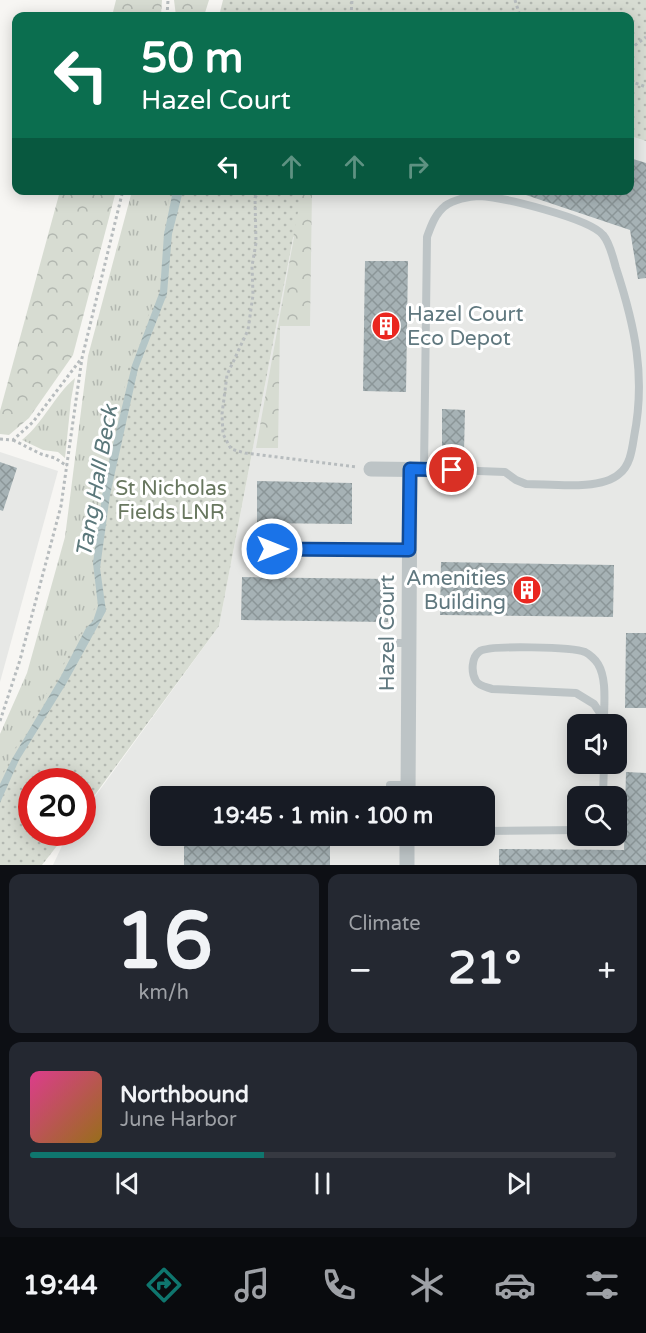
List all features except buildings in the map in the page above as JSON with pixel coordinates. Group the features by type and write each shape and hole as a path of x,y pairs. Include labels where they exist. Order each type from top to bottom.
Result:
{"street":[{"path":"371,469 452,470"},
{"name":"Hazel Court","path":"411,784 409,550 417,469"},
{"path":"407,846 407,865"}],"lane":[{"path":"417,469 426,400 427,237 434,218 445,206 462,198 478,196 500,199 592,225 604,236 630,312 639,358 640,410 626,466 619,475 596,484 526,484 505,472 452,470"},
{"path":"272,549 409,550"},
{"path":"392,643 408,643"},
{"path":"490,647 561,648 587,653 598,665 603,680 604,722 594,704 576,693 492,689 483,686 477,682 472,672 478,652 490,647"},
{"path":"390,785 411,784"},
{"path":"495,831 567,830"}],"path":[{"path":"0,722 20,660 56,525 82,358 122,195"},
{"path":"256,195 256,243 252,266 253,295 248,330 228,375 222,414 223,434 231,449 245,453 371,469"},
{"path":"13,440 33,422 82,358"},
{"path":"0,439 13,440 41,454 55,458 67,466"}],"shaded area":[{"path":"634,137 646,141 646,865 53,865 62,846 96,846 96,795 219,626 301,195 634,195"},
{"path":"0,452 58,471 0,682"}],"green space":[{"path":"116,0 162,0 161,12 113,12"},
{"path":"174,0 209,0 205,12 176,12"},
{"path":"223,0 646,0 646,141 634,137 634,12 220,12"},
{"path":"59,195 115,195 73,355 29,418 9,435 0,434 0,411"},
{"path":"131,195 172,195 163,271 93,621 0,784 0,734 27,673 65,537 88,356"},
{"name":"St Nicholas Fields LNR","path":"169,195 301,195 219,626 96,793 96,768 18,768 18,846 57,846 42,865 0,865 0,779 10,757 93,613 95,599 92,563 101,481 116,428 129,364 160,282"},
{"path":"239,195 312,195 310,326 280,326 278,448 256,448 294,237"},
{"path":"75,378 65,458 58,452 43,450 22,440 37,425"}],"water":[{"path":"172,195 182,195 172,234 167,294 138,369 110,495 100,568 106,611 66,684 19,760 0,803 0,784 12,759 61,676 86,628 93,621 98,606 93,563 104,482 132,365 160,291 164,234"}],"place":[{"name":"Hazel Court Eco Depot","path":"386,326"},
{"name":"Amenities Building","path":"527,590"}],"route":[{"path":"272,549 409,550 410,469 452,470"}],"water label":[{"name":"Tang Hall Beck","path":"96,481"}]}
